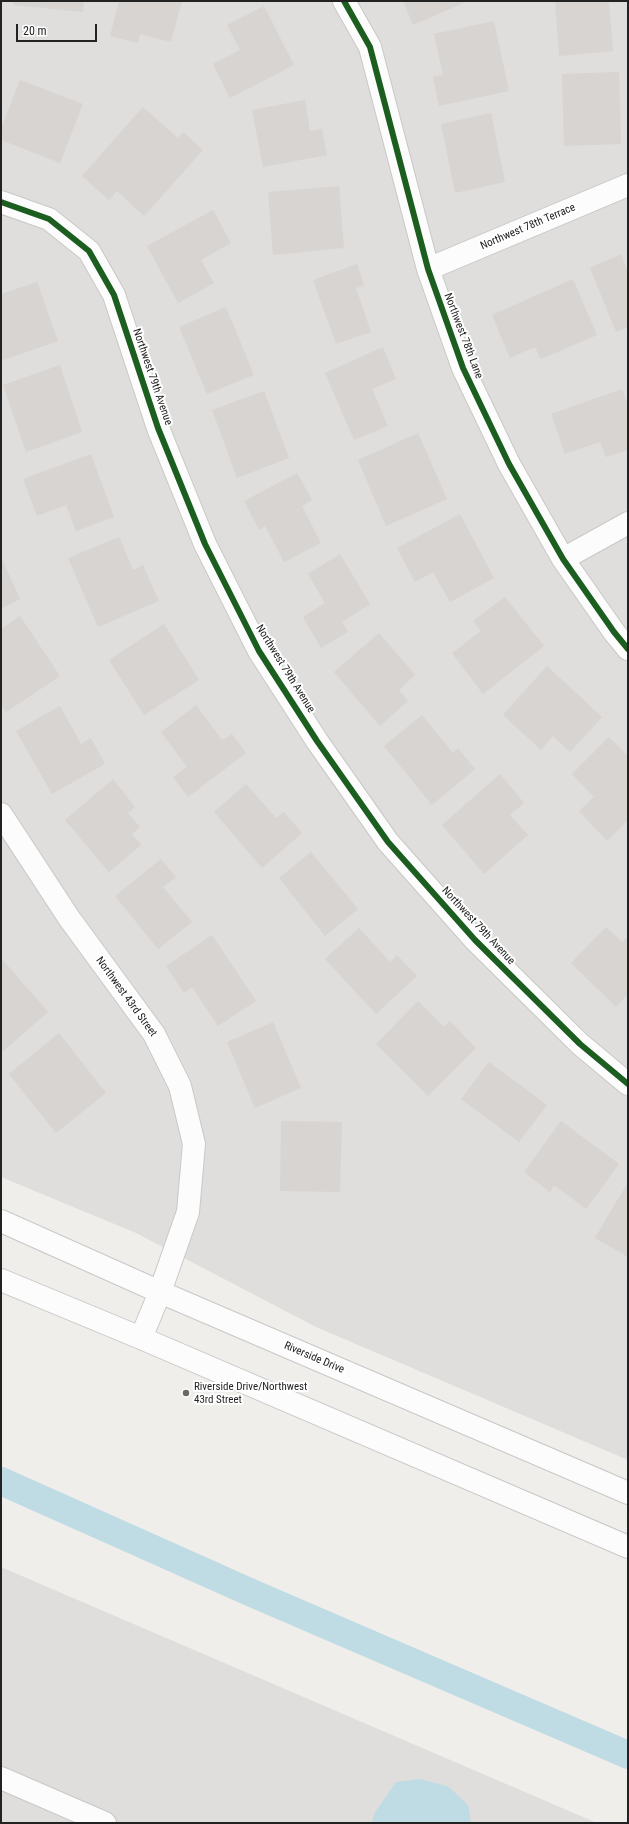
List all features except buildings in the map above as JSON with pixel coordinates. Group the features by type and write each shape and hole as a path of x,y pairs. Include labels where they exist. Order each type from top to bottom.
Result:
{"street":[{"name":"Northwest 78th Lane","path":"344,1 370,47 428,270 462,368 509,464 563,559 614,632 628,649"},
{"name":"Northwest 78th Terrace","path":"428,270 628,185"},
{"name":"Northwest 79th Avenue","path":"1,202 49,219 89,251 114,295 158,428 205,544 255,643 318,740 388,842 475,940 580,1044 628,1084"},
{"path":"563,559 628,523"},
{"name":"Northwest 43rd Street","path":"1,814 69,918 154,1034 180,1086 194,1144 188,1212 160,1292 140,1338"},
{"name":"Riverside Drive","path":"1,1222 628,1493"},
{"path":"1,1280 628,1547"},
{"path":"1,1778 105,1823"}],"shaded area":[{"path":"1,1 628,1 628,1460 316,1327 136,1233 1,1177"},
{"path":"1,1567 597,1823 1,1823"}],"water":[{"path":"420,1779 447,1786 452,1790 468,1805 471,1823 372,1823 374,1814 396,1782"}],"waterway":[{"path":"1,1481 254,1594 628,1755"}],"cycle path":[{"path":"344,1 370,47 428,269 463,368 509,464 563,559 614,632 628,649"},
{"path":"1,202 49,219 89,251 114,295 158,428 205,544 259,651 317,741 388,842 475,940 580,1044 628,1084"}],"place":[{"name":"Riverside Drive/Northwest 43rd Street","path":"186,1393"}]}
